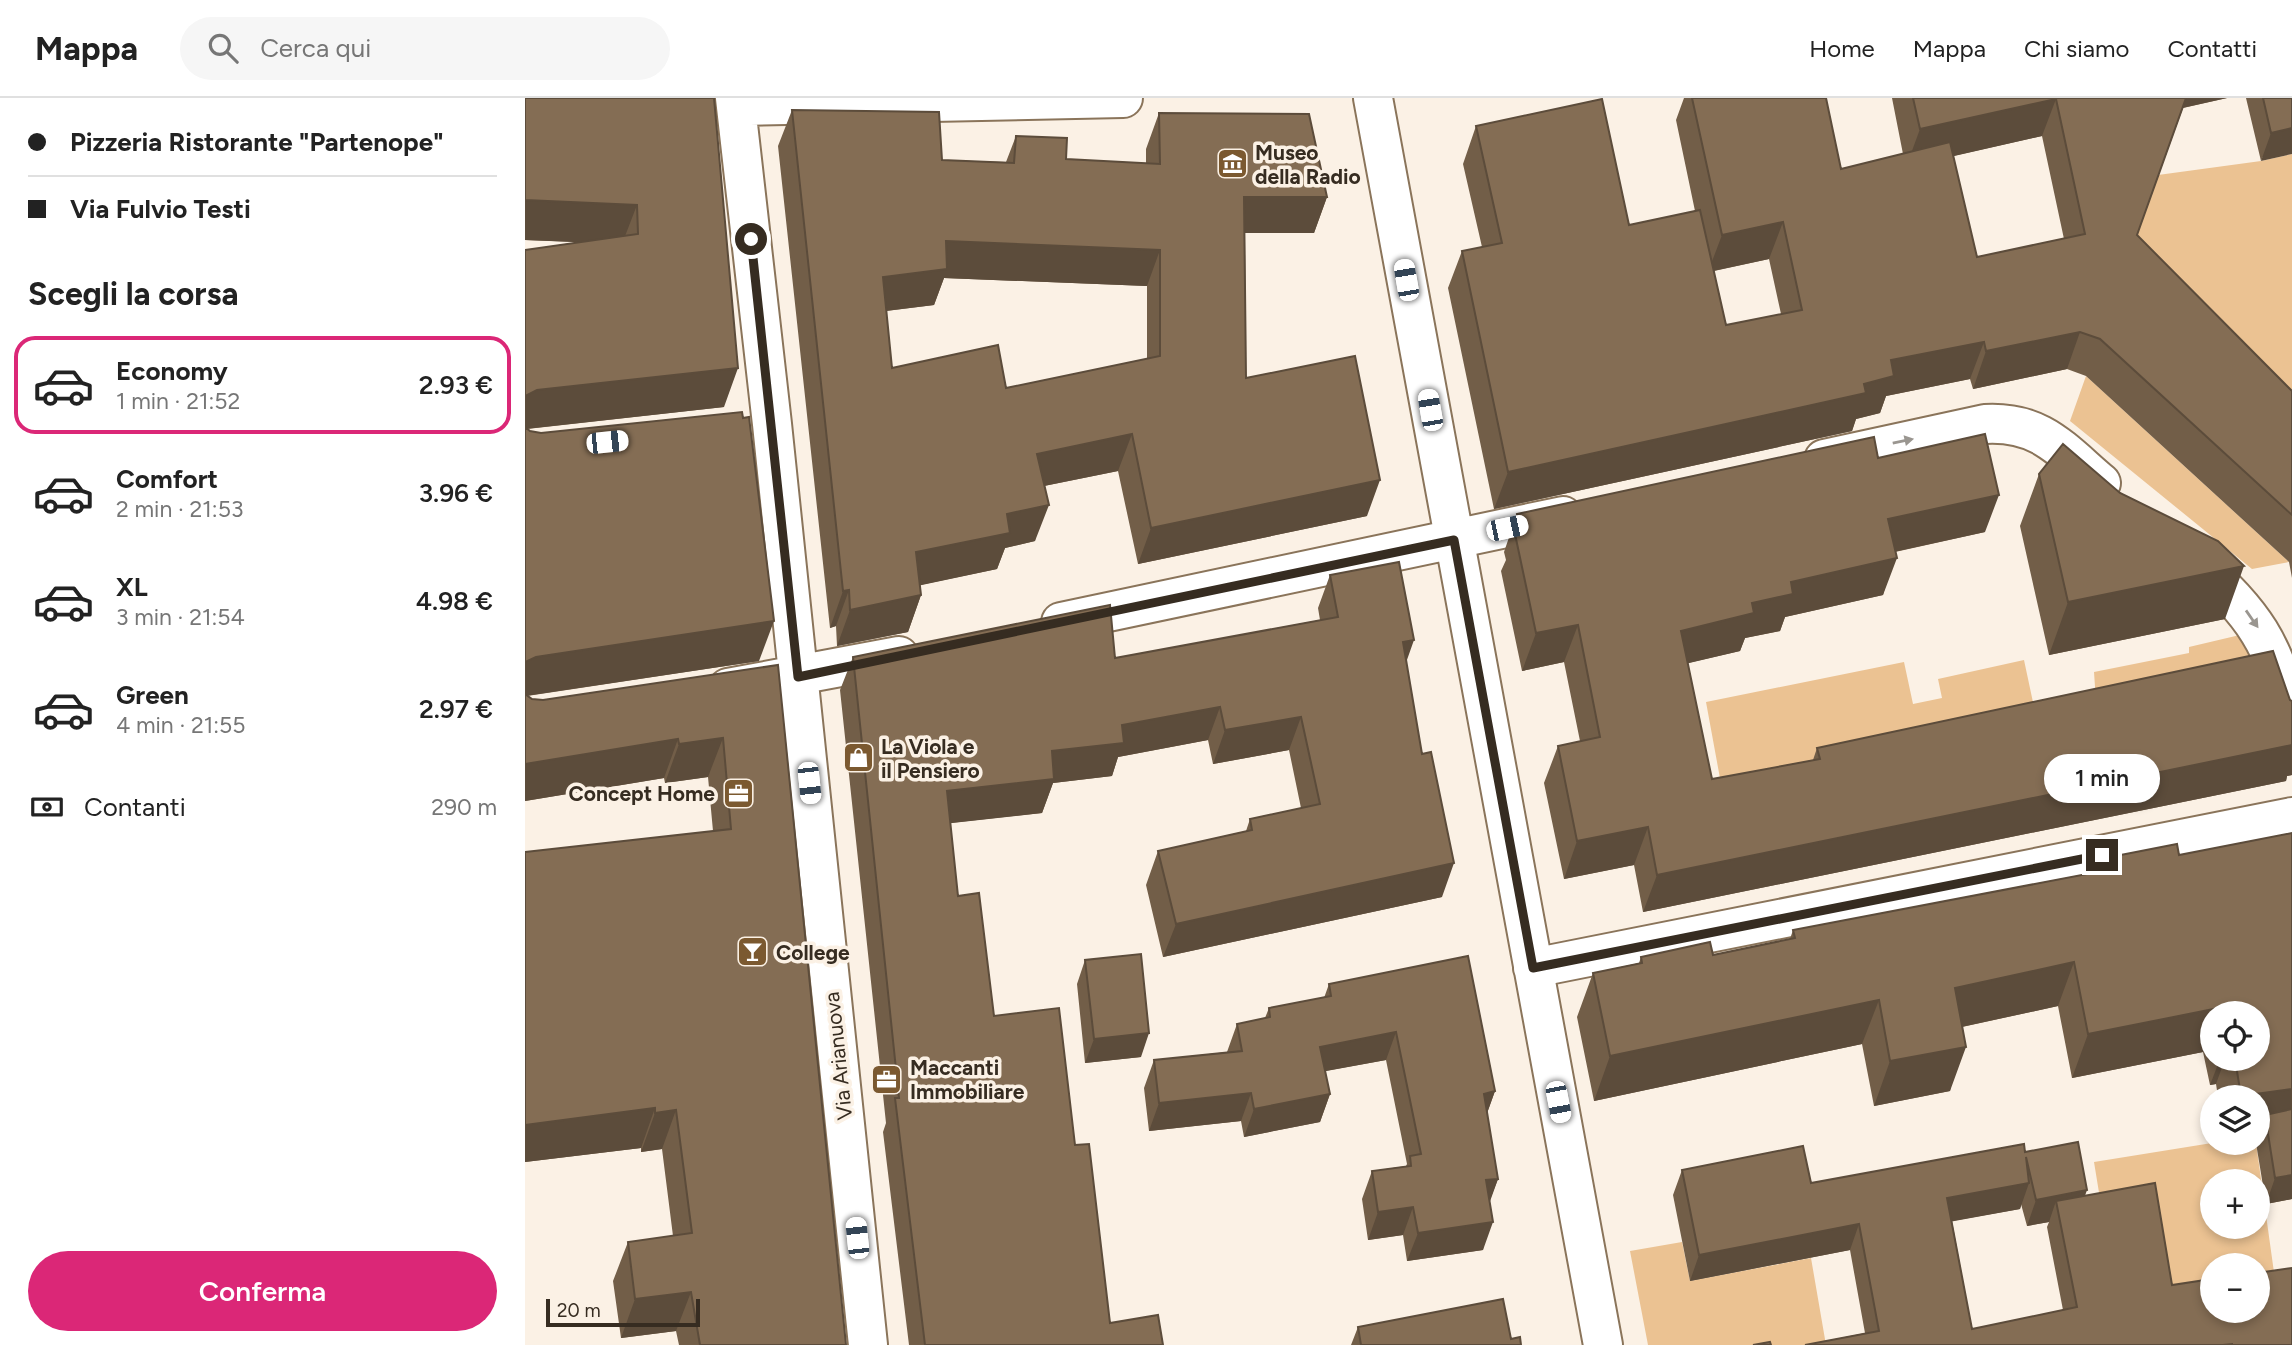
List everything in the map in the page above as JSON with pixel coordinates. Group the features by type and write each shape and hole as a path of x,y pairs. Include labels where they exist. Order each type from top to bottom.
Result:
{"street":[{"path":"735,102 1123,98"},
{"path":"1373,98 1603,1345"},
{"name":"Via Arianuova","path":"735,102 772,424 868,1345"},
{"path":"1794,465 1985,424 2006,423 2026,426 2052,441 2124,502"},
{"path":"731,429 772,424"},
{"path":"1030,628 1603,507"},
{"path":"2165,536 2226,588 2247,611 2262,634 2276,667 2292,722"},
{"path":"689,694 798,677 935,648"},
{"path":"1533,968 2292,817"}],"shaded area":[{"path":"2292,154 2292,442 2118,284 2158,175 2261,161"},
{"path":"2086,376 2289,562 2252,569 2070,421"},
{"path":"2244,634 2262,663 2098,731 2094,672 2189,653 2189,647"},
{"path":"2024,660 2040,735 1726,811 1706,702 1904,662 1913,704 1942,698 1938,679"},
{"path":"2200,1145 2200,1155 2258,1155 2260,1169 2200,1169 2200,1239 2269,1239 2277,1294 2270,1295 2270,1253 2200,1253 2200,1306 2177,1309 2103,1217 2094,1162"},
{"path":"1682,1242 1690,1281 1811,1258 1826,1345 1648,1345 1630,1251"}],"building":[{"path":"525,98 714,98 738,368 537,390 525,396 525,250 638,234 637,205 525,200"},
{"path":"1692,98 1826,98 1841,169 1950,142 1977,257 2085,234 2056,99 1920,129 1913,98 2186,98 2137,235 2292,391 2292,515 2100,339 2080,332 1986,351 1984,342 1891,360 1894,376 1864,384 1866,393 1508,472 1462,251 1502,243 1476,126 1602,99 1629,225 1700,210 1726,325 1802,310 1783,222 1722,235"},
{"path":"2263,98 2292,98 2292,128 2271,133"},
{"path":"792,110 939,112 942,160 1014,163 1016,136 1067,138 1066,159 1160,164 1159,113 1309,114 1327,197 1244,197 1246,378 1355,356 1380,480 1151,528 1132,434 1037,454 1049,505 1007,514 1010,533 916,552 921,595 850,610 849,590 843,591","holes":["946,241 1160,250 1160,356 1006,388 998,345 892,368 883,277 947,269"]},
{"path":"742,412 743,418 749,417 774,621 536,657 525,662 525,427 541,433"},
{"path":"1985,434 1999,495 1888,519 1897,558 1791,582 1793,594 1752,603 1754,613 1681,631 1712,779 1820,759 1817,748 2273,651 2292,701 2292,745 1657,875 1648,827 1577,841 1558,746 1600,737 1578,625 1536,633 1515,534 1521,533 1517,514 1874,437 1878,458"},
{"path":"2063,444 2120,493 2218,541 2244,566 2068,602 2039,474"},
{"path":"1399,562 1414,640 1403,642 1422,754 1431,752 1454,863 1176,924 1158,851 1252,830 1250,819 1320,804 1301,717 1225,730 1220,707 1122,725 1124,743 1052,751 1054,779 947,791 958,896 979,893 994,1016 1059,1008 1075,1145 1089,1144 1110,1323 1158,1315 1163,1345 925,1345 895,1098 899,1098 853,657 1110,605 1115,658 1338,617 1330,575"},
{"path":"778,665 846,1345 700,1345 691,1292 635,1299 628,1242 692,1233 676,1110 655,1113 655,1108 525,1125 525,852 731,829 723,738 679,744 678,739 525,764 525,694 532,699 543,700"},
{"path":"2292,833 2292,1089 2270,1092 2270,1085 2239,1085 2237,1071 2270,1071 2270,1001 2200,1001 2200,1012 2088,1034 2074,962 1955,988 1966,1047 1890,1061 1879,1000 1610,1056 1593,973 1642,963 1641,957 1710,942 1713,955 1795,938 1793,930 2103,871 2100,859 2177,844 2179,855"},
{"path":"1141,954 1149,1033 1094,1039 1085,960"},
{"path":"1468,956 1495,1091 1484,1094 1498,1179 1486,1180 1493,1222 1418,1233 1413,1207 1378,1212 1372,1171 1411,1166 1410,1156 1421,1154 1396,1032 1320,1047 1330,1094 1254,1109 1251,1093 1159,1103 1154,1060 1242,1051 1237,1024 1270,1017 1269,1008 1331,996 1329,984"},
{"path":"2292,1109 2292,1175 2275,1178 2270,1146 2270,1114"},
{"path":"2078,1142 2087,1190 2036,1200 2026,1157 2029,1183 1947,1198 1972,1329 2077,1307 2056,1201 2155,1183 2172,1285 2200,1281 2200,1323 2270,1323 2270,1271 2292,1268 2292,1345 1805,1345 1879,1331 1859,1224 1699,1255 1682,1170 1803,1146 1811,1183 2024,1144 2025,1152"},
{"path":"1503,1299 1511,1339 1520,1337 1521,1345 1361,1345 1358,1327"}],"place":[{"name":"Museo della Radio","path":"1232,164"},
{"name":"La Viola e il Pensiero","path":"858,758"},
{"name":"Concept Home","path":"738,793"},
{"name":"College","path":"753,952"},
{"name":"Maccanti Immobiliare","path":"887,1079"}],"route":[{"path":"751,239 798,677 1454,540 1533,968 2102,855"}]}
